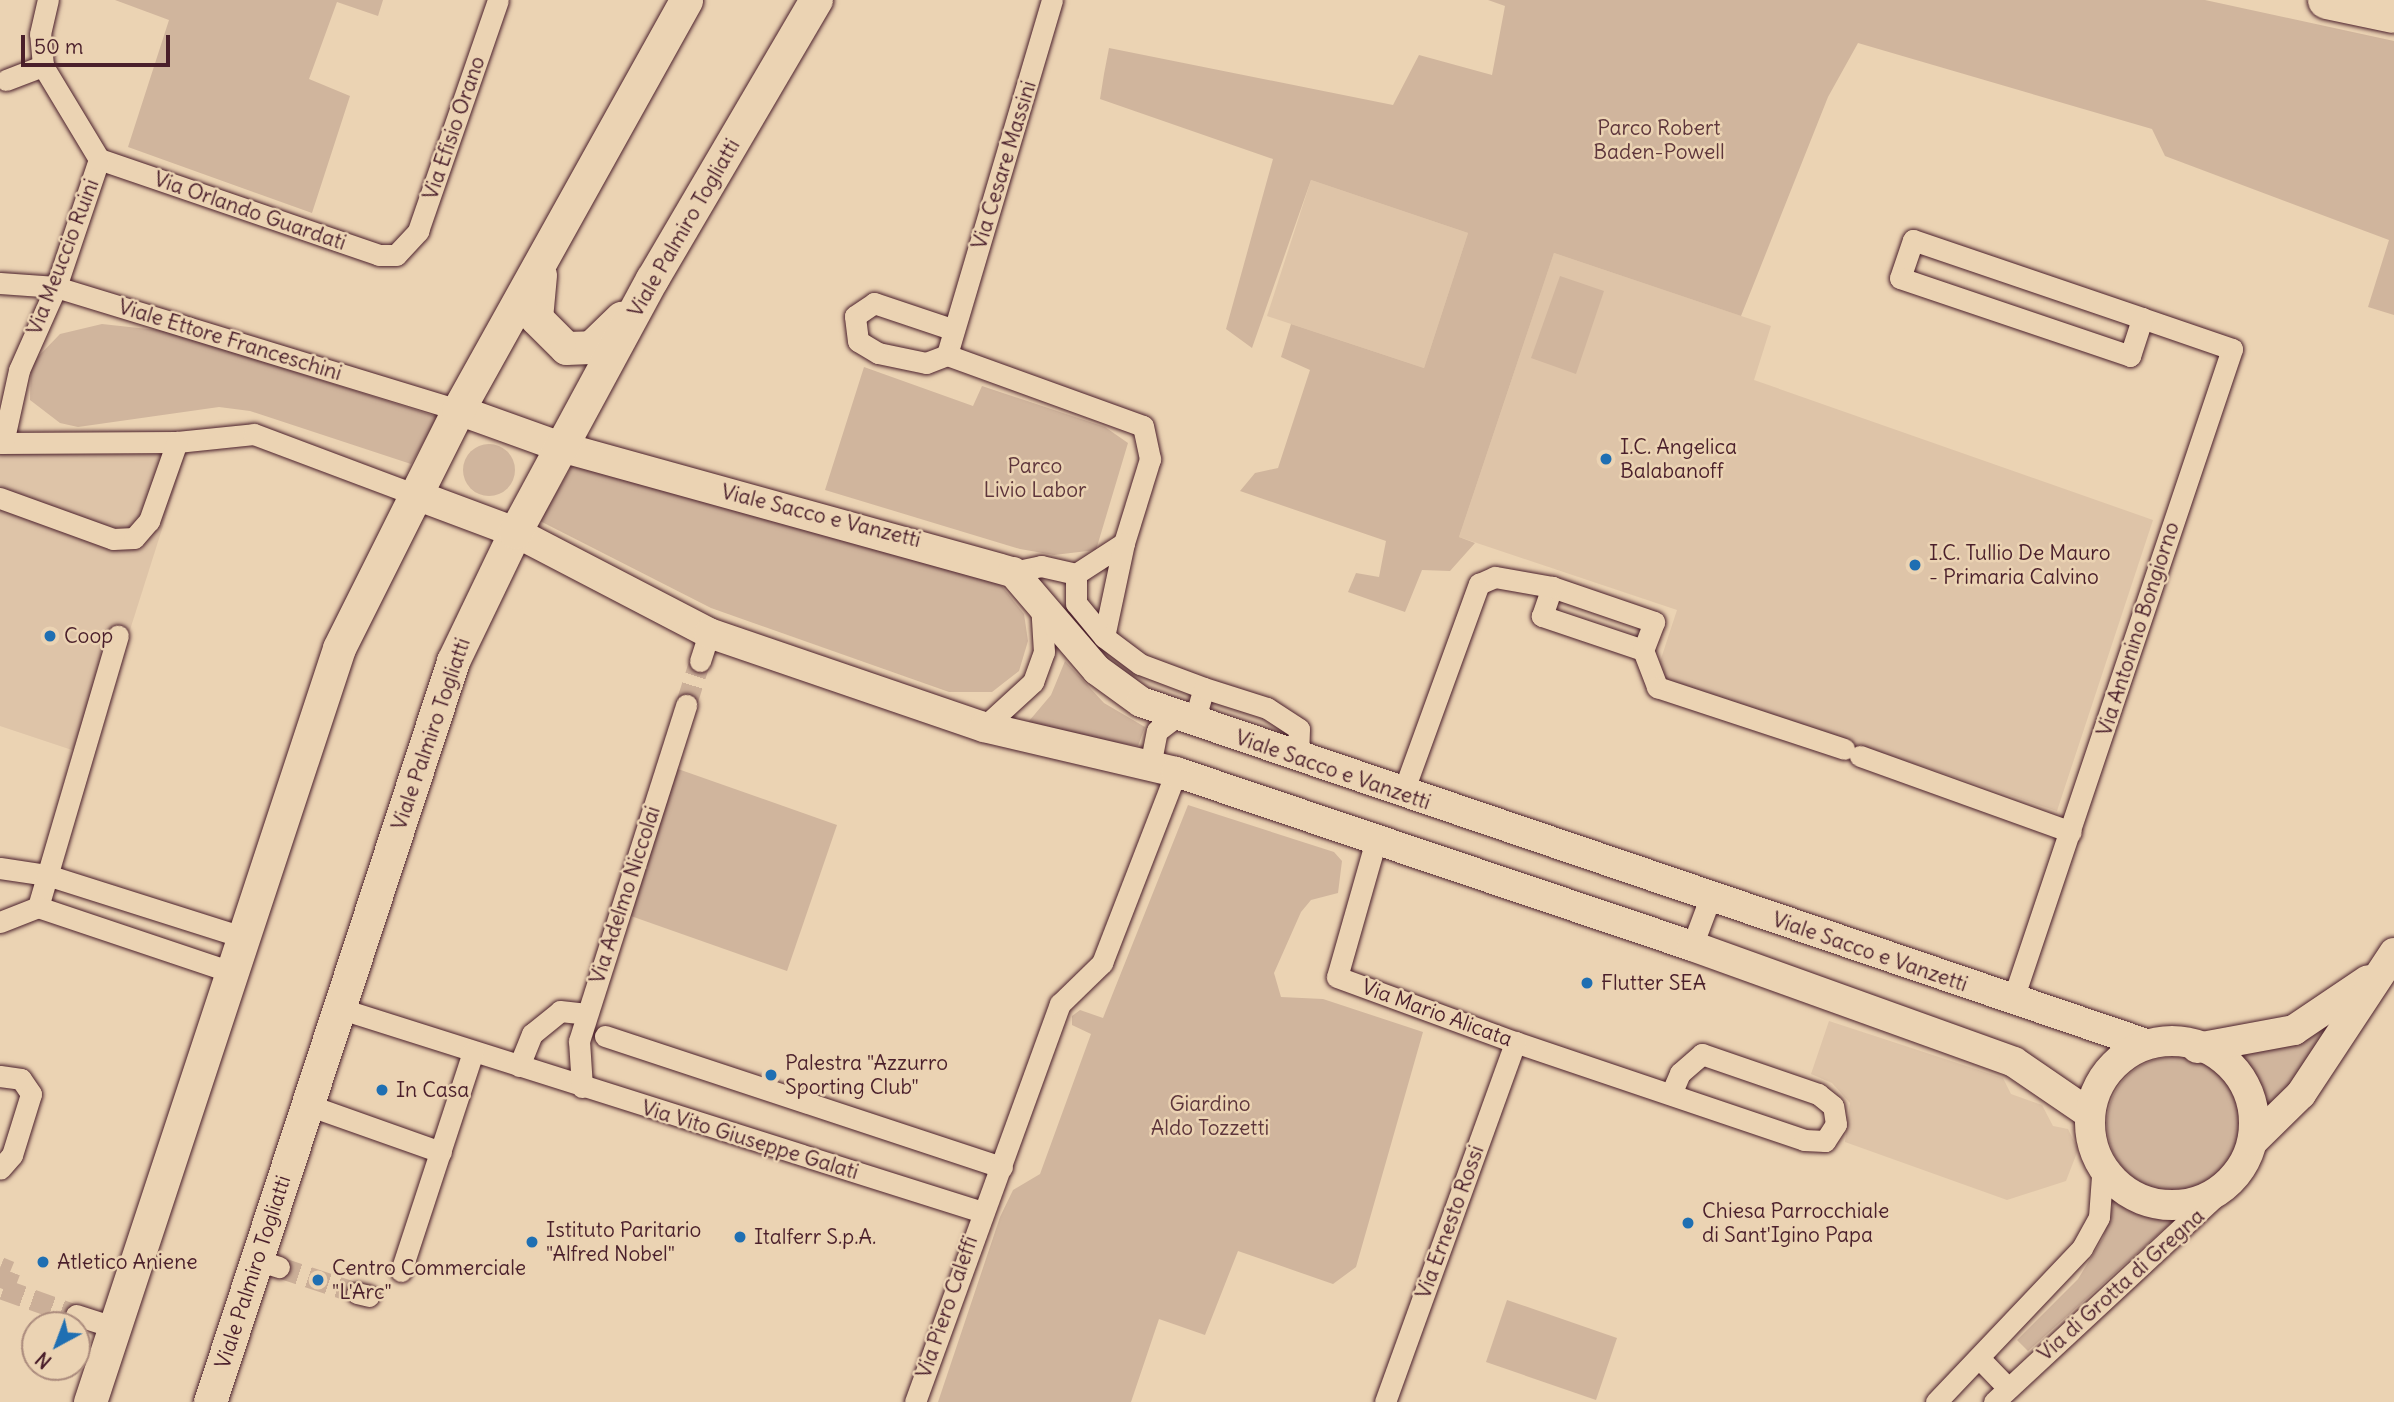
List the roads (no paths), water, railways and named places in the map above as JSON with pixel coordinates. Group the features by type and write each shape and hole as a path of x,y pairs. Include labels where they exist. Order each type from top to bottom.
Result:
{"highway":[{"path":"2327,0 2394,11"},
{"path":"2360,0 2394,11"}],"main road":[{"path":"90,1402 340,648 458,410 543,262 686,0"},
{"name":"Viale Palmiro Togliatti","path":"210,1402 268,1264 307,1105 453,661 515,532 652,279 816,0"},
{"path":"543,262 536,318 545,334 571,350 606,336 652,279"}],"street":[{"name":"Via Meuccio Ruini","path":"1,443 19,370 56,287 99,159 43,66 40,34 48,0"},
{"name":"Via Efisio Orano","path":"401,252 418,231 498,0"},
{"name":"Via Cesare Massini","path":"947,355 1052,0"},
{"path":"6,80 43,66"},
{"name":"Via Orlando Guardati","path":"99,159 379,255 401,252"},
{"name":"Via Antonino Bongiorno","path":"2012,999 2071,832 2232,349 2142,318 1913,240 1900,278 2130,355 2142,318"},
{"name":"Viale Ettore Franceschini","path":"0,282 56,287 458,410"},
{"path":"954,330 874,303 855,316 858,341 878,353 926,363 947,355 1143,426 1150,459 1124,543 1104,637"},
{"name":"Viale Sacco e Vanzetti","path":"458,410 561,447 1013,572 1115,688 1185,719 1298,755 1402,795 2146,1044"},
{"path":"1,443 177,442 254,435 515,532 709,632 984,727 1163,769 1692,946 2014,1062 2090,1114 2109,1067 2146,1044"},
{"path":"0,498 113,539 134,538 149,521 177,442"},
{"path":"1124,543 1080,573 1076,603 1104,637 1140,664 1281,714 1302,736 1298,755"},
{"path":"1013,572 1041,566 1080,573 1112,592"},
{"path":"1402,795 1479,584 1495,577 1552,587 1654,622 1643,650 1657,687 1852,752 2071,832"},
{"path":"1552,587 1542,616 1643,650"},
{"path":"984,727 1033,682 1044,652 1041,603"},
{"path":"700,661 709,632"},
{"path":"38,907 118,636"},
{"path":"979,1211 1002,1167 1060,1004 1102,963 1163,769 1157,731 1185,719 1204,688"},
{"name":"Via Adelmo Niccolai","path":"582,1087 579,1041 686,705"},
{"name":"Via Mario Alicata","path":"1376,840 1337,977 1515,1042 1811,1142 1825,1141 1836,1124 1833,1106 1818,1094 1702,1054 1680,1073 1671,1094"},
{"path":"0,868 47,874 243,937"},
{"path":"1692,946 1710,898"},
{"path":"0,922 38,907 231,972"},
{"name":"Via di Grotta di Gregna","path":"2146,1044 2197,1048 2304,1026 2392,956"},
{"name":"Via di Grotta di Gregna","path":"1980,1359 2001,1395 2233,1180 2253,1141 2301,1094 2392,956"},
{"path":"519,1066 532,1034 560,1011 587,1014"},
{"name":"Via Vito Giuseppe Galati","path":"351,1012 979,1211"},
{"path":"605,1036 1002,1167"},
{"name":"Via Ernesto Rossi","path":"1385,1402 1515,1042"},
{"name":"Via di Grotta di Gregna","path":"2197,1048 2224,1062 2243,1084 2253,1111 2253,1141"},
{"path":"401,1271 473,1052"},
{"path":"0,1076 20,1079 31,1094 12,1156 0,1169"},
{"path":"307,1105 441,1152"},
{"name":"Via di Grotta di Gregna","path":"1936,1402 1980,1359 2082,1248 2099,1217 2103,1163 2090,1114"},
{"name":"Via di Grotta di Gregna","path":"2103,1163 2135,1195 2165,1205 2194,1203 2233,1180"},
{"name":"Via Piero Caleffi","path":"915,1402 979,1211"},
{"path":"91,1320 114,1327"}],"tunnel":[{"path":"686,705 700,661"},
{"path":"0,1267 10,1271 3,1289 65,1311"},
{"path":"279,1267 357,1293"}],"place":[{"name":"I.C. Angelica Balabanoff","path":"1606,459"},
{"name":"I.C. Tullio De Mauro - Primaria Calvino","path":"1915,565"},
{"name":"Coop","path":"50,636"},
{"name":"Flutter SEA","path":"1587,983"},
{"name":"Palestra \"Azzurro Sporting Club\"","path":"771,1075"},
{"name":"In Casa","path":"382,1090"},
{"name":"Chiesa Parrocchiale di Sant'Igino Papa","path":"1688,1223"},
{"name":"Italferr S.p.A.","path":"740,1237"},
{"name":"Istituto Paritario \"Alfred Nobel\"","path":"532,1242"},
{"name":"Atletico Aniene","path":"43,1262"},
{"name":"Centro Commerciale \"L'Arc\"","path":"318,1280"}],"park label":[{"name":"Parco Robert Baden-Powell","path":"1659,140"},
{"name":"Parco Livio Labor","path":"1035,478"},
{"name":"Giardino Aldo Tozzetti","path":"1210,1116"}]}
